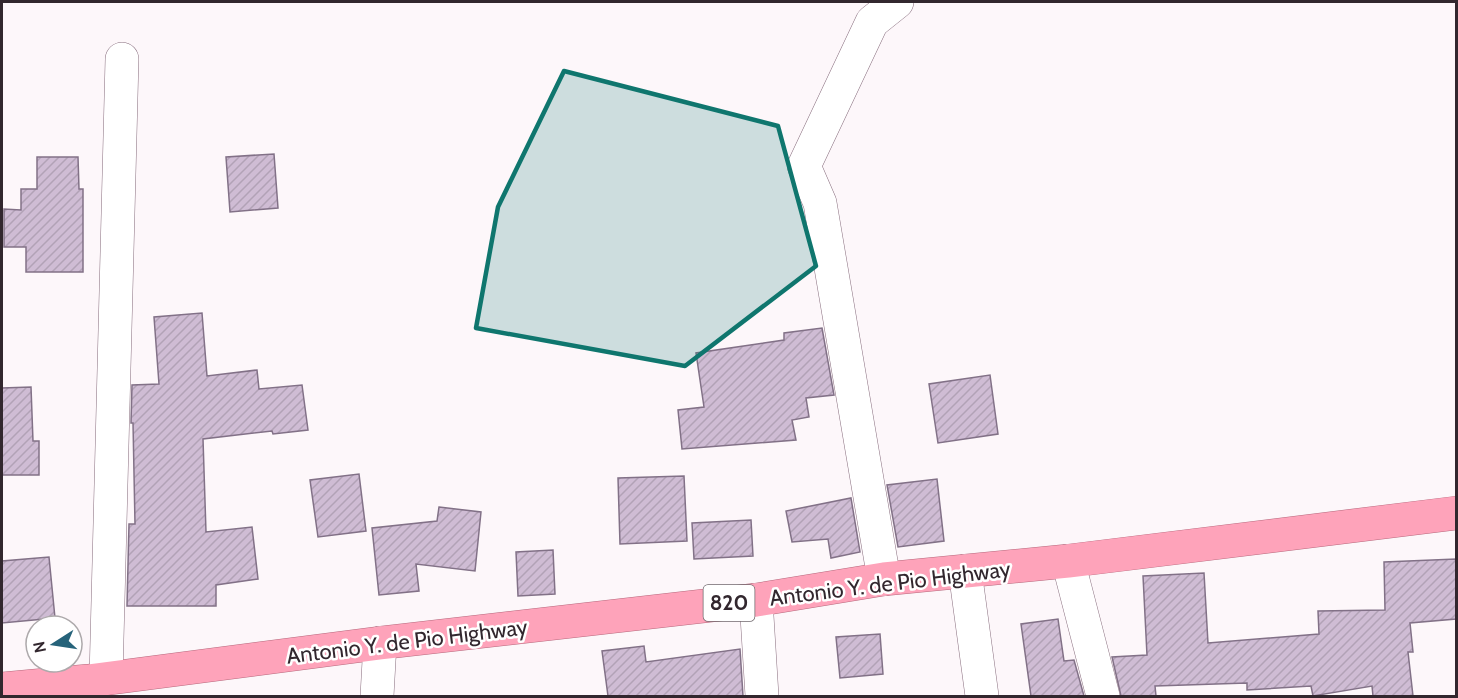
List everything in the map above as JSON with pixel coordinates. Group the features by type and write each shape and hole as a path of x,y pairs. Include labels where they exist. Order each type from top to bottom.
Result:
{"highway":[{"name":"Antonio Y. de Pio Highway","path":"18,690 380,643 756,600 884,579 1068,561 1456,513"}],"street":[{"path":"884,579 820,203 804,166 872,22 897,2"},
{"path":"106,678 122,58"},
{"path":"1068,561 1103,696"},
{"path":"965,571 982,696"},
{"path":"756,600 762,696"},
{"path":"377,696 380,643"}],"highlighted area":[{"path":"564,71 778,126 816,266 685,366 476,328 498,207"}],"building":[{"path":"274,154 278,208 230,212 226,157"},
{"path":"37,157 78,157 79,189 83,189 83,272 26,272 26,247 4,247 4,209 21,210 21,189 37,189"},
{"path":"202,313 207,376 257,370 259,389 302,385 308,430 273,434 272,431 203,439 206,532 252,527 258,579 216,585 216,606 127,606 129,524 135,524 133,423 131,423 132,385 159,384 154,317"},
{"path":"822,328 834,395 806,398 809,417 792,420 796,440 682,449 678,410 704,407 696,353 784,340 784,333"},
{"path":"990,375 998,434 938,443 929,384"},
{"path":"31,387 33,441 39,441 39,475 2,475 2,388"},
{"path":"359,474 366,531 318,537 310,480"},
{"path":"684,476 687,541 620,544 618,478"},
{"path":"937,479 944,541 898,547 887,485"},
{"path":"851,498 860,552 831,558 828,539 792,542 786,511"},
{"path":"439,507 481,512 475,571 416,564 419,591 379,595 372,528 437,521"},
{"path":"751,520 753,556 694,559 692,523"},
{"path":"553,550 555,594 518,596 516,552"},
{"path":"49,557 55,614 24,614 24,621 2,623 2,561"},
{"path":"1456,559 1456,619 1410,623 1413,652 1408,652 1413,696 1373,696 1372,686 1313,696 1311,686 1247,690 1247,683 1155,686 1156,696 1121,696 1112,657 1147,655 1143,576 1204,573 1208,643 1319,634 1318,611 1385,610 1384,562"},
{"path":"1058,619 1064,661 1074,660 1084,696 1031,696 1021,624"},
{"path":"880,634 883,674 840,678 836,637"},
{"path":"644,646 646,662 740,649 743,696 608,696 602,651"}]}
